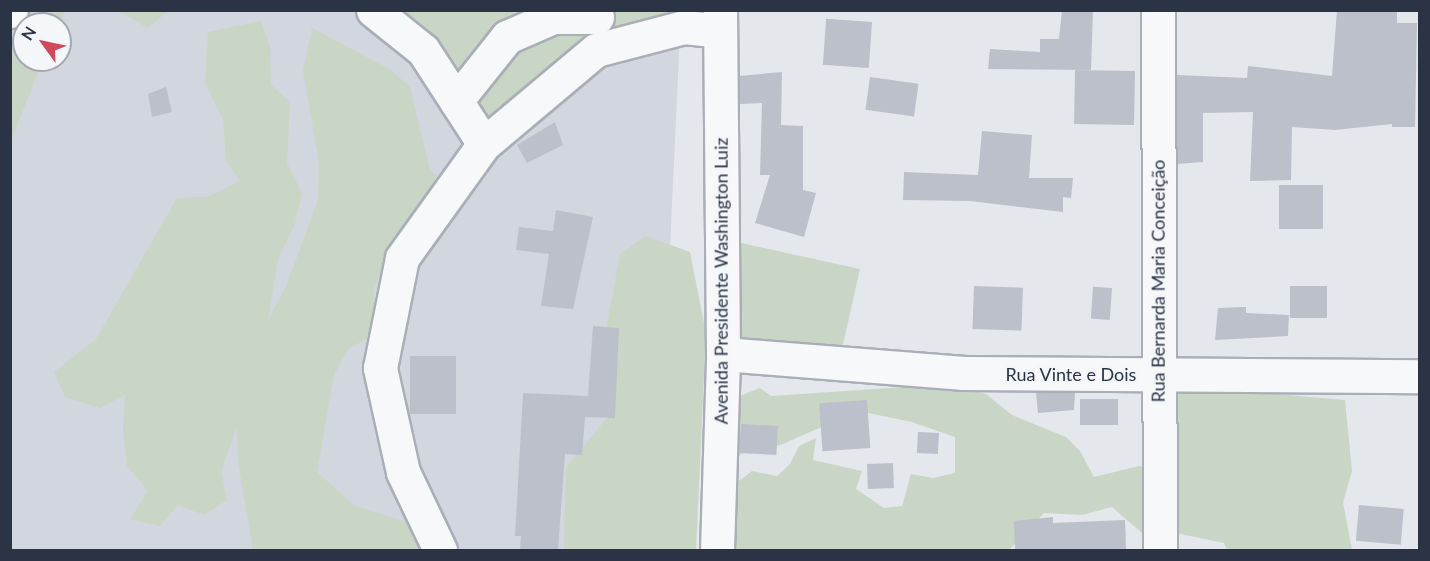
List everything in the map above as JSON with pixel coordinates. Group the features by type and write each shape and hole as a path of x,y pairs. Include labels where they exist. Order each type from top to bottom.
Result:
{"street":[{"path":"373,10 423,50 484,144"},
{"name":"Rua Bernarda Maria Conceição","path":"1158,10 1160,550"},
{"path":"456,101 507,37 553,17 598,14 596,50"},
{"path":"440,550 403,472 380,368 402,258 484,144 596,50 720,20"},
{"name":"Avenida Presidente Washington Luiz","path":"717,550 723,354 720,20"},
{"name":"Rua Vinte e Dois","path":"723,354 964,373 1419,376"}],"shaded area":[{"path":"10,11 681,11 656,550 11,550"}],"green space":[{"path":"168,10 148,28 118,11"},
{"path":"30,11 65,11 65,12"},
{"path":"386,11 670,11 656,49 552,74 489,131"},
{"path":"261,21 270,47 271,85 290,102 287,163 302,193 295,224 278,259 268,320 287,284 318,200 319,163 303,71 312,28 391,70 410,87 430,170 465,195 429,253 386,263 373,290 377,319 370,337 348,349 334,375 317,472 355,506 407,522 419,550 253,550 238,463 237,427 221,471 227,500 204,515 178,505 160,526 130,519 148,491 127,466 123,430 125,395 100,408 65,397 54,372 96,339 177,198 207,197 240,181 226,161 223,119 205,84 208,32"},
{"path":"12,39 12,72 38,72 11,141"},
{"path":"646,236 690,252 706,333 696,550 564,550 566,467 608,417 607,324 620,254"},
{"path":"732,241 860,269 842,349 727,351"},
{"path":"949,384 986,394 1012,415 1066,437 1080,451 1094,477 1139,466 1152,469 1154,515 1142,533 1112,507 1082,515 1044,513 1009,550 726,550 735,484 752,471 777,476 790,464 799,446 816,438 813,460 862,471 856,489 884,508 902,506 911,474 933,478 955,473 955,437 912,422 858,411 778,446 764,436 736,459 723,448 728,406 742,395 760,388 771,396"},
{"path":"1175,385 1345,400 1352,471 1343,502 1352,550 1227,550 1224,543 1171,532"}],"building":[{"path":"1062,10 1093,10 1091,70 988,69 990,49 1040,52 1040,39 1059,39"},
{"path":"1337,10 1397,10 1397,23 1417,23 1415,127 1392,127 1392,124 1335,130 1292,127 1291,180 1250,181 1253,112 1203,113 1203,162 1177,164 1177,75 1247,78 1248,66 1332,76"},
{"path":"826,19 872,22 869,68 823,65"},
{"path":"1075,70 1135,71 1134,125 1074,124"},
{"path":"782,72 781,125 803,126 803,190 816,193 804,237 755,223 770,175 760,175 762,103 740,104 739,76"},
{"path":"870,77 919,84 914,116 865,110"},
{"path":"166,87 172,112 152,117 148,94"},
{"path":"555,122 563,145 527,163 517,145"},
{"path":"982,131 1032,135 1029,178 1073,178 1071,198 1063,197 1063,212 970,201 903,200 904,172 978,175"},
{"path":"1279,185 1323,185 1323,229 1279,229"},
{"path":"556,210 593,217 573,309 541,306 549,254 516,250 519,227 553,231"},
{"path":"974,286 1023,288 1021,331 972,329"},
{"path":"1290,286 1327,286 1327,318 1290,318"},
{"path":"1093,287 1112,288 1110,320 1091,319"},
{"path":"1246,307 1246,313 1289,315 1288,336 1215,340 1218,308"},
{"path":"593,326 619,328 615,418 585,417 582,455 565,454 558,550 520,550 521,536 515,536 523,393 588,396"},
{"path":"410,356 456,356 456,414 410,414"},
{"path":"1036,392 1075,392 1074,410 1038,413"},
{"path":"1080,399 1118,399 1118,425 1080,425"},
{"path":"867,400 870,448 822,451 819,403"},
{"path":"741,424 778,426 776,455 739,453"},
{"path":"918,432 939,433 938,454 917,453"},
{"path":"893,463 894,488 868,489 867,464"},
{"path":"1359,505 1404,509 1401,545 1356,541"},
{"path":"1053,517 1053,523 1125,520 1126,549 1015,550 1014,521"}]}
